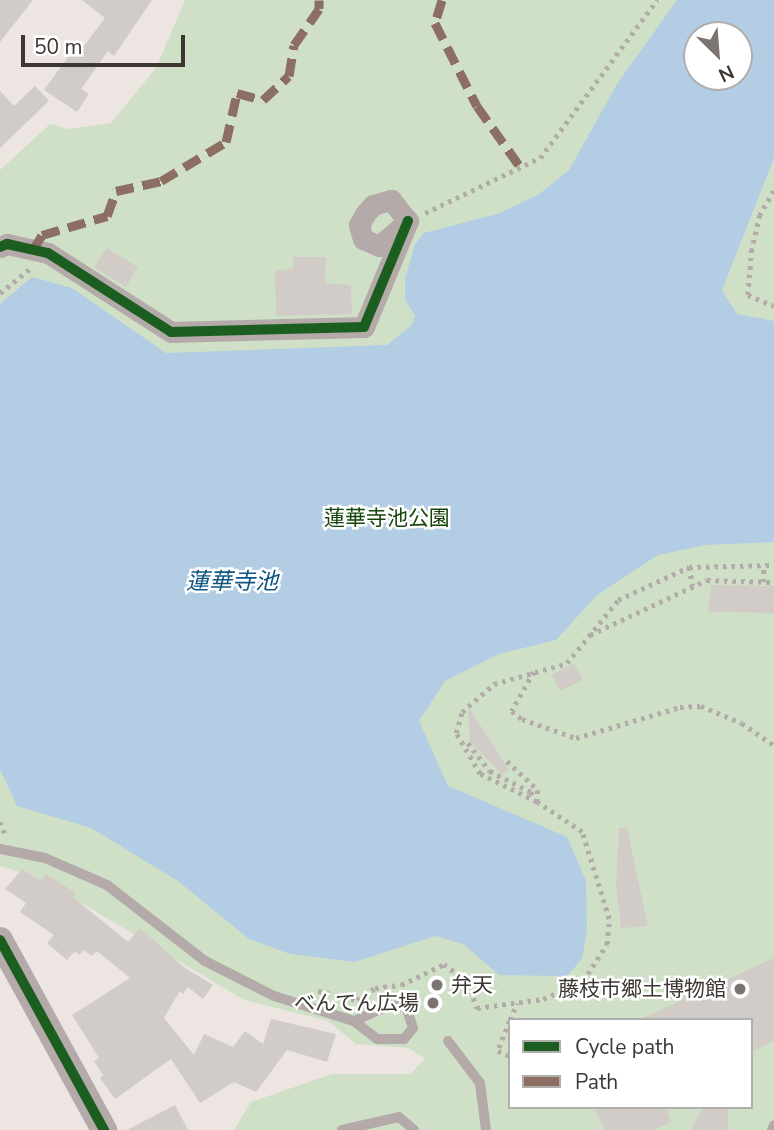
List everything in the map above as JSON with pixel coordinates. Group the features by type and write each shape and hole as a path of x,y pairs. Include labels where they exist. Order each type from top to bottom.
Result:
{"street":[{"path":"0,247 7,244 48,253 171,332 364,327 408,220"},
{"path":"0,940 104,1130"}],"lane":[{"path":"0,849 45,858 107,886 205,961 274,996 354,1021 377,1039 404,1039 413,1028 405,1007 389,1005 354,1021"},
{"path":"448,1041 480,1083 485,1130"},
{"path":"342,1130 399,1117 414,1130"},
{"path":"772,1130 774,1125"}],"path":[{"path":"408,220 540,158 657,0"},
{"path":"774,191 760,215 752,249 748,295 774,306"},
{"path":"763,582 764,565"},
{"path":"305,987 357,1000 375,988 401,985 444,964 468,982 477,1008 543,999 583,981 607,944 604,893 582,832 537,802 480,774 456,733 462,712 494,684 567,663 618,600 689,567 774,565"},
{"path":"689,567 693,586"},
{"path":"589,635 707,580 774,582"},
{"path":"534,672 512,711 522,719 576,738 680,707 701,706 743,723 774,745"},
{"path":"468,743 491,771 531,792 537,802"},
{"path":"507,761 538,790 537,802"},
{"path":"511,1018 517,1003"},
{"path":"508,1025 498,1052 508,1055"}],"green space":[{"name":"蓮華寺池公園","path":"185,0 774,0 774,1130 234,1130 251,1102 332,1074 410,1074 425,1059 409,1048 356,1044 328,1021 244,1000 85,905 24,873 0,866 0,170 50,124 69,129 111,123 156,68"}],"water":[{"name":"蓮華寺池","path":"677,0 774,0 774,158 722,290 737,314 774,321 774,542 706,545 658,555 597,595 556,640 499,654 445,681 419,721 448,786 567,837 586,881 587,930 582,959 567,976 499,975 463,944 435,936 355,962 290,954 249,939 178,881 91,828 17,806 0,769 0,304 32,277 72,288 166,353 387,345 412,325 415,316 405,299 405,279 415,244 424,233 497,214 538,195 569,170 617,84"}],"building":[{"path":"0,0 33,0 0,42"},
{"path":"82,0 152,0 114,56 108,51 81,89 89,94 77,112 44,90 78,43 83,47 105,18"},
{"path":"35,86 49,101 0,148 0,91 14,106"},
{"path":"107,248 138,267 126,287 94,267"},
{"path":"293,257 326,257 325,283 351,285 352,314 276,316 275,271 293,268"},
{"path":"711,585 774,586 774,613 708,612"},
{"path":"574,663 583,680 560,691 552,675"},
{"path":"468,706 509,770 503,775 470,742"},
{"path":"619,828 627,828 648,926 621,928 616,884"},
{"path":"22,869 41,881 46,874 76,893 73,897 128,942 140,928 185,968 213,985 203,999 188,987 183,994 180,991 164,1018 194,1055 204,1034 233,1047 245,1031 263,1044 271,1019 336,1034 327,1062 287,1050 256,1092 234,1082 200,1103 171,1059 115,1099 100,1078 103,1075 94,1061 99,1058 72,1015 130,978 97,951 92,956 84,950 79,955 75,951 67,960 47,943 54,935 20,912 26,903 5,889"},
{"name":"藤枝市郷土博物館","path":"774,958 774,1041 753,1051 753,1018 642,1018"},
{"path":"175,1105 188,1130 127,1130"},
{"path":"595,1109 667,1109 671,1122 654,1130 605,1130"},
{"path":"702,1109 728,1109 728,1130 691,1130"}],"marked path":[{"path":"33,250 42,235 107,216 116,191 161,181 226,142 237,93 263,100 289,76 294,45 319,9 319,0"},
{"path":"442,0 435,23 477,106 521,168"}],"cycle path":[{"path":"0,247 7,244 48,253 171,332 364,327 408,221"},
{"path":"0,940 104,1130"}],"place":[{"name":"弁天","path":"437,985"},
{"name":"藤枝市郷土博物館","path":"740,989"},
{"name":"べんてん広場","path":"433,1003"}]}
